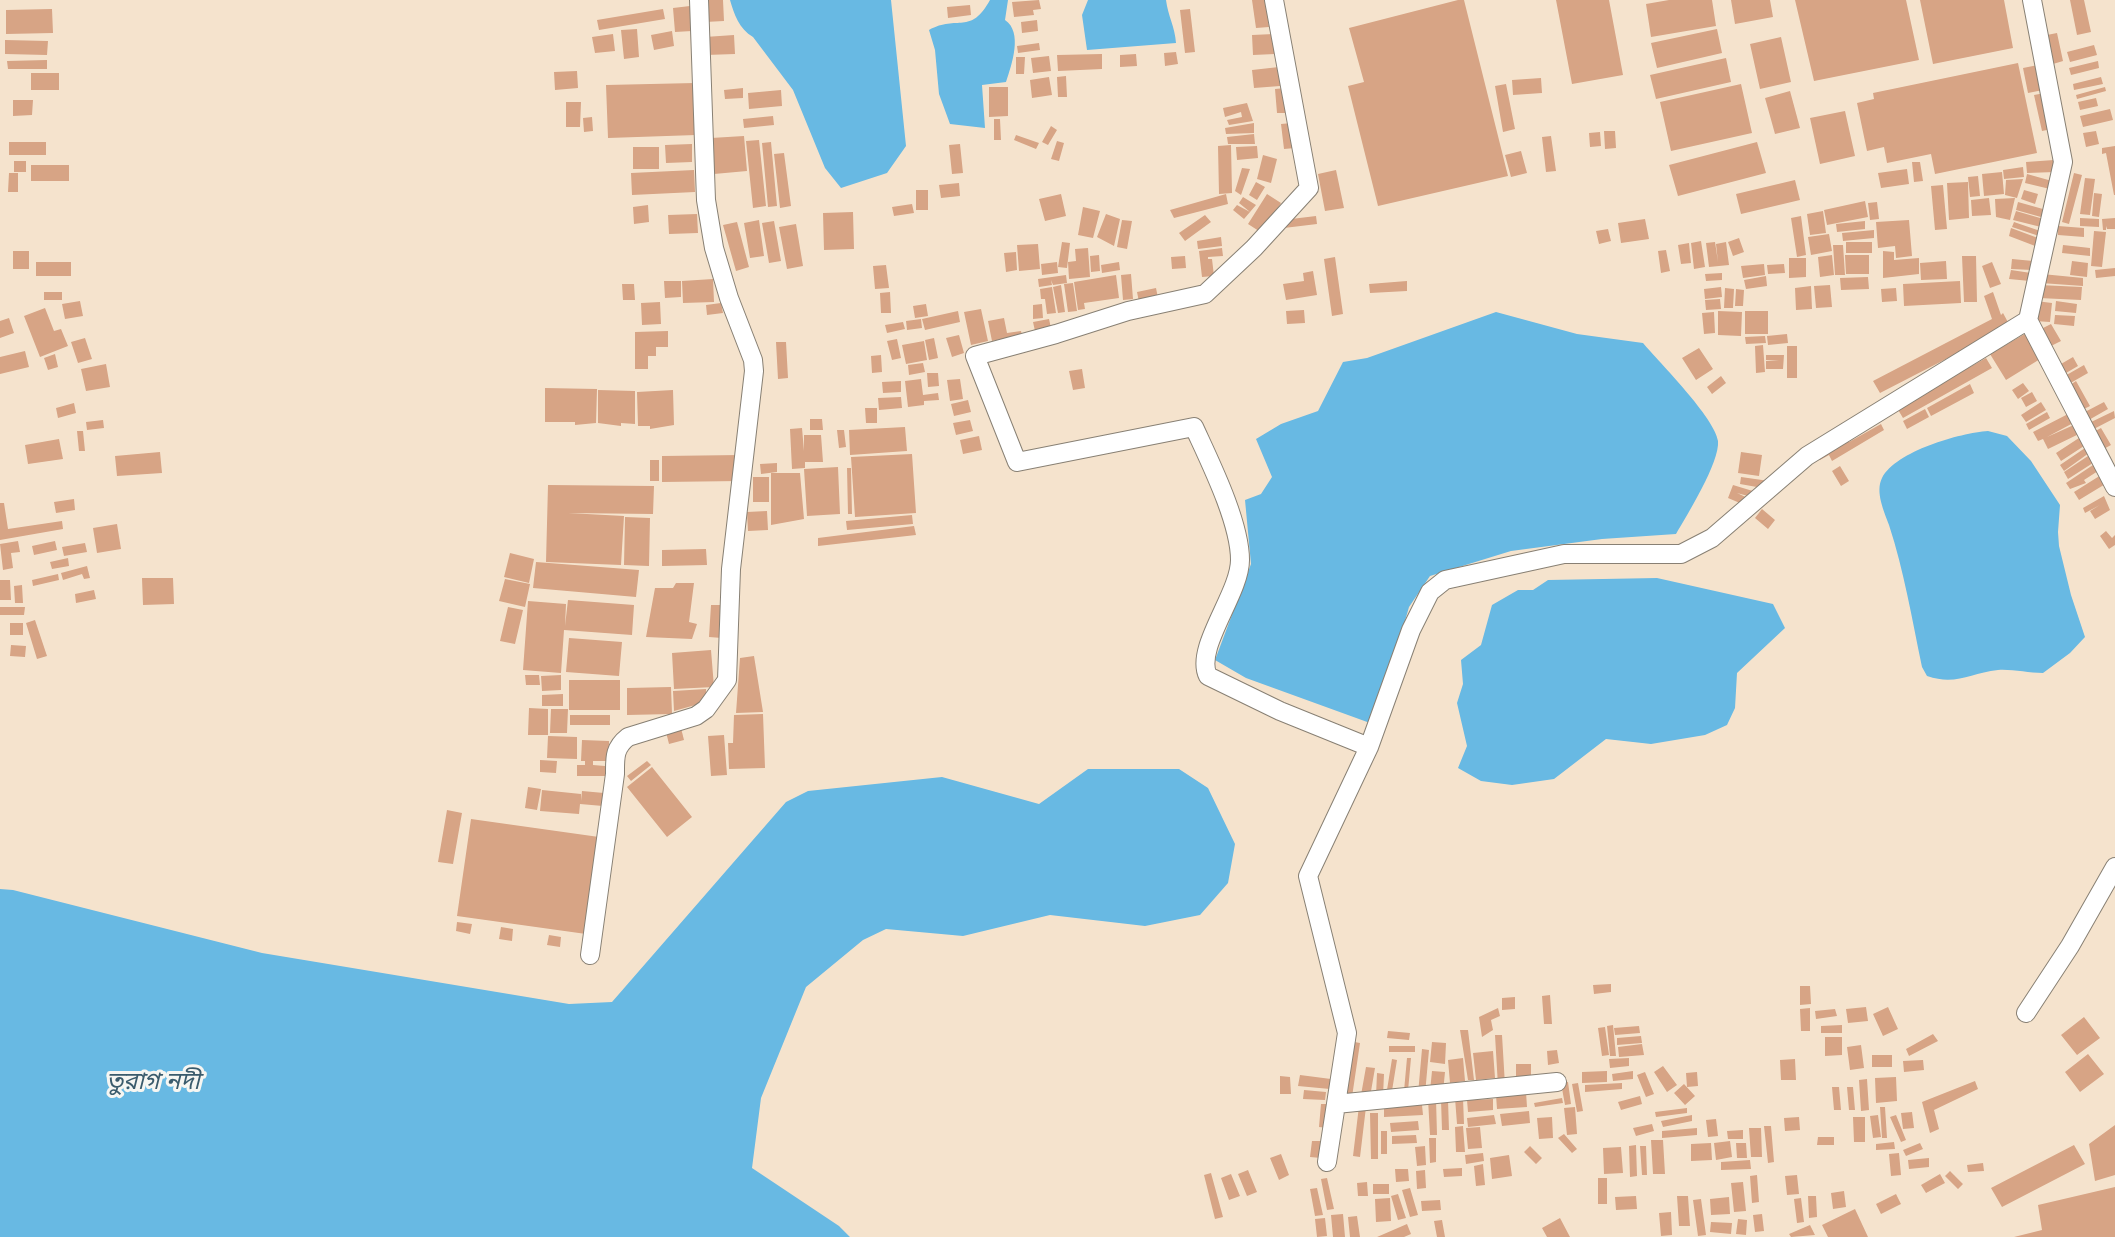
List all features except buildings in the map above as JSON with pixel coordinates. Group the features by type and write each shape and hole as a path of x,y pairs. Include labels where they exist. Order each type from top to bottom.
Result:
{"street":[{"path":"590,955 615,774 615,753 628,737 696,716 706,709 727,680 731,569 754,371 753,359 729,298 714,248 706,200 699,0"},
{"path":"1274,0 1308,188 1254,248 1205,294 1128,311 975,356 1017,463 1194,428 1222,490 1235,531 1240,560 1232,594 1209,645 1203,668 1208,676 1280,711 1369,747"},
{"path":"2032,0 2063,162 2028,320 2115,487"},
{"path":"1327,1162 1347,1033 1308,876 1369,747 1411,630 1430,592 1445,580 1564,554 1681,554 1712,538 1807,456 2028,320"},
{"path":"2026,1013 2070,946 2115,867"},
{"path":"1336,1104 1557,1083"}],"water":[{"path":"730,0 891,0 906,146 887,173 841,188 825,168 793,90 741,25"},
{"path":"990,0 1008,0 1005,20 1014,32 1015,49 1006,82 982,85 985,128 950,124 939,94 935,50 929,30 970,21 983,11"},
{"path":"1088,0 1166,0 1176,43 1087,50 1082,15"},
{"path":"1496,312 1577,334 1643,343 1697,405 1715,431 1717,450 1702,488 1676,534 1602,539 1511,551 1430,576 1409,607 1386,686 1370,723 1246,678 1215,660 1251,564 1245,500 1261,494 1272,477 1256,439 1281,424 1318,411 1343,362 1367,358"},
{"path":"1988,431 2007,436 2031,461 2060,505 2059,546 2085,637 2070,653 2043,673 1998,670 1955,679 1937,679 1927,676 1922,667 1899,560 1881,502 1880,483 1889,468 1914,452 1962,435"},
{"path":"1657,578 1773,604 1785,628 1737,673 1735,708 1727,725 1705,735 1651,744 1606,739 1554,779 1512,785 1481,781 1458,768 1467,746 1457,703 1463,684 1461,660 1481,645 1492,605 1518,590 1533,590 1548,580"},
{"name":"তুরাগ নদী","path":"1088,769 1179,769 1208,788 1235,844 1228,883 1200,915 1145,926 1050,915 963,936 886,929 863,940 806,987 761,1098 752,1168 839,1226 850,1237 0,1237 0,889 13,890 262,953 569,1004 612,1002 786,802 808,791 942,777 1039,804"}]}
